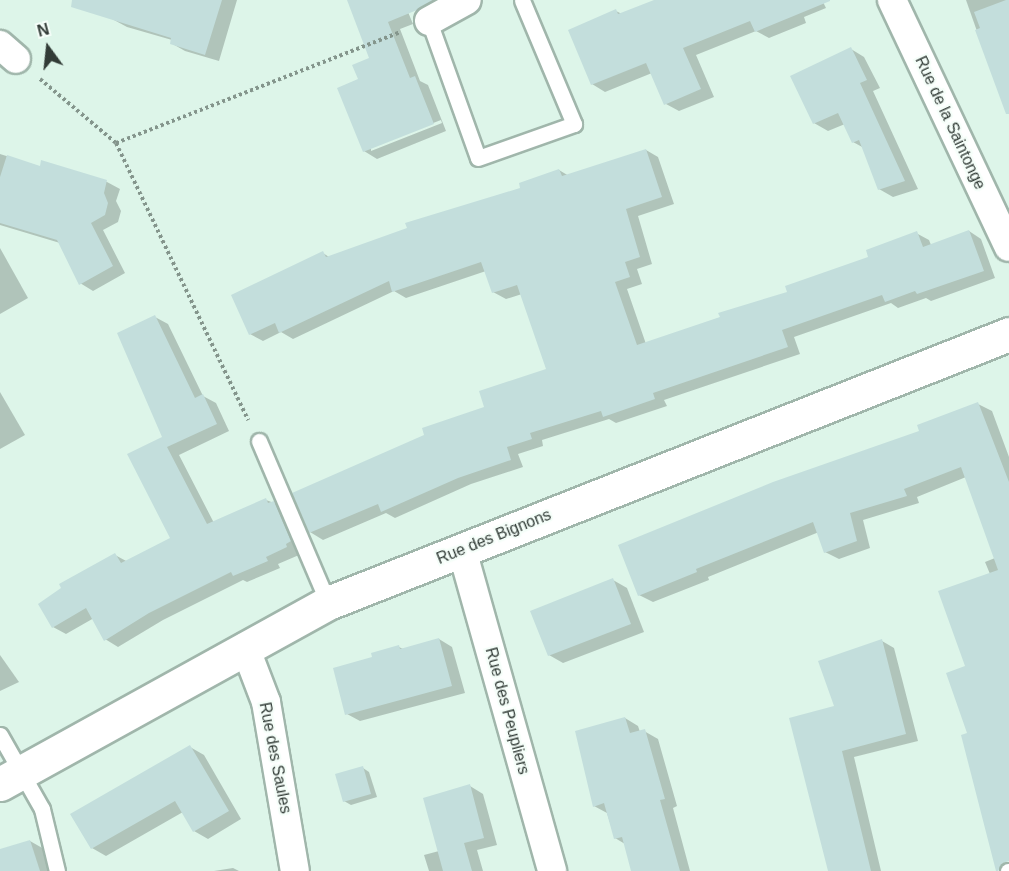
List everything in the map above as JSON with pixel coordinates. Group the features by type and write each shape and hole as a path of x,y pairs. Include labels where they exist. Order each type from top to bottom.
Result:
{"street":[{"path":"429,21 467,0"},
{"name":"Rue de la Saintonge","path":"892,0 1009,247"},
{"name":"Rue des Bignons","path":"11,778 328,603 1009,334"},
{"name":"Rue des Peupliers","path":"462,550 552,871"},
{"name":"Rue des Saules","path":"245,647 266,702 295,871"}],"lane":[{"path":"429,21 478,158 574,124 522,0"},
{"path":"259,441 328,603"},
{"path":"0,735 11,778 42,809 57,871"}],"path":[{"path":"116,143 429,21"},
{"path":"8,52 116,143 259,441"}],"building":[{"path":"72,0 222,0 205,55 170,44 171,38 71,7"},
{"path":"347,0 433,0 417,10 388,22 410,78 415,76 434,124 363,152 337,88 358,79 352,65 369,58"},
{"path":"654,0 830,1 755,32 750,21 683,48 701,89 664,105 646,63 591,85 568,30 616,9 618,14"},
{"path":"1009,0 1009,114 1006,114 975,30 980,28 974,12"},
{"path":"851,47 867,80 860,83 905,181 878,190 859,140 852,143 838,113 813,124 790,76"},
{"path":"646,149 662,197 626,209 640,257 625,262 630,277 615,282 637,345 720,317 718,313 787,292 785,286 868,257 866,250 917,231 923,247 969,230 984,271 917,294 915,291 885,302 882,295 782,330 788,347 653,393 655,399 603,417 601,411 530,433 532,439 507,447 511,460 458,478 381,512 378,504 309,533 292,493 424,435 422,428 484,407 479,391 546,369 517,285 492,293 481,262 392,292 389,281 279,333 275,323 249,335 231,295 323,251 326,257 407,228 405,223 520,188 519,183 559,169 562,176"},
{"path":"7,155 40,166 41,160 107,180 104,193 108,203 105,215 91,223 113,266 79,285 57,240 0,223 0,177"},
{"path":"155,315 195,398 203,394 217,424 167,447 207,524 266,498 268,503 274,501 291,541 286,544 287,547 266,557 268,561 233,576 231,572 149,613 104,641 86,608 52,628 38,604 61,588 59,584 115,553 121,563 170,538 127,454 162,437 117,333"},
{"path":"978,402 1009,482 1009,861 1003,863 998,871 996,871 961,735 967,733 946,673 965,666 938,591 998,570 961,467 904,489 907,496 850,513 857,541 824,553 813,522 696,569 697,572 638,596 618,545 773,482 919,431 917,425"},
{"path":"613,578 631,624 548,656 530,611"},
{"path":"439,638 452,686 345,715 333,668 372,657 371,653 399,645 400,649"},
{"path":"882,639 906,734 842,751 871,871 828,871 789,718 834,706 818,661"},
{"path":"625,717 630,733 645,729 665,799 660,800 680,871 631,871 622,837 614,839 604,803 593,807 575,731"},
{"path":"190,745 229,811 193,832 175,801 91,849 70,814"},
{"path":"363,766 371,794 343,802 335,774"},
{"path":"470,784 484,838 464,843 472,871 443,871 423,798"},
{"path":"30,840 40,871 0,871 0,849"}]}
